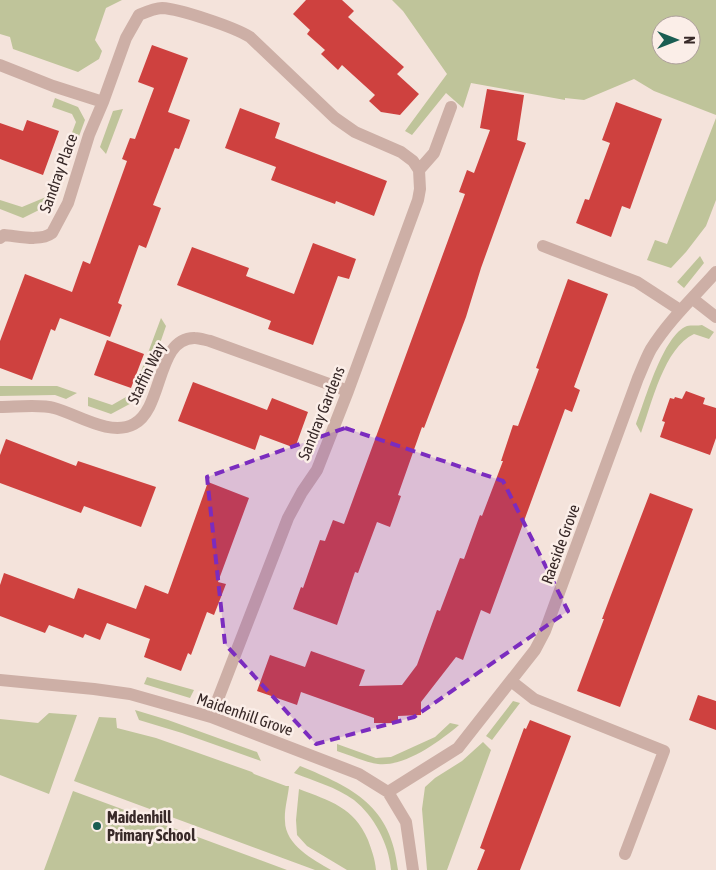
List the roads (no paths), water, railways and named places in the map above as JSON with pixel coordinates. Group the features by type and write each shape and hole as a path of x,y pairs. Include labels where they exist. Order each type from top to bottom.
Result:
{"street":[{"path":"0,65 53,86 103,102 126,38 139,15 160,8 183,12 240,31 250,37 335,118 355,132 402,152 413,161 419,170 434,153 451,107"},
{"name":"Sandray Place","path":"0,238 4,235 41,238 52,233 68,203 89,135 103,102"},
{"name":"Sandray Gardens","path":"212,718 288,518 302,492 318,470 348,391 418,200 420,189 419,170"},
{"path":"543,246 637,282 680,310"},
{"name":"Raeside Grove","path":"388,792 458,748 535,650 545,631 650,350 680,310 716,272"},
{"path":"693,298 716,318"},
{"name":"Staffin Way","path":"0,407 52,407 103,427 118,428 134,424 150,410 164,366 172,350 181,342 194,338 348,391"},
{"name":"Maidenhill Grove","path":"0,680 130,694 212,718 359,774 388,792 406,822 413,870"},
{"path":"511,681 534,699 664,751 625,854"}],"place":[{"name":"Maidenhill Primary School","path":"97,826"}]}
